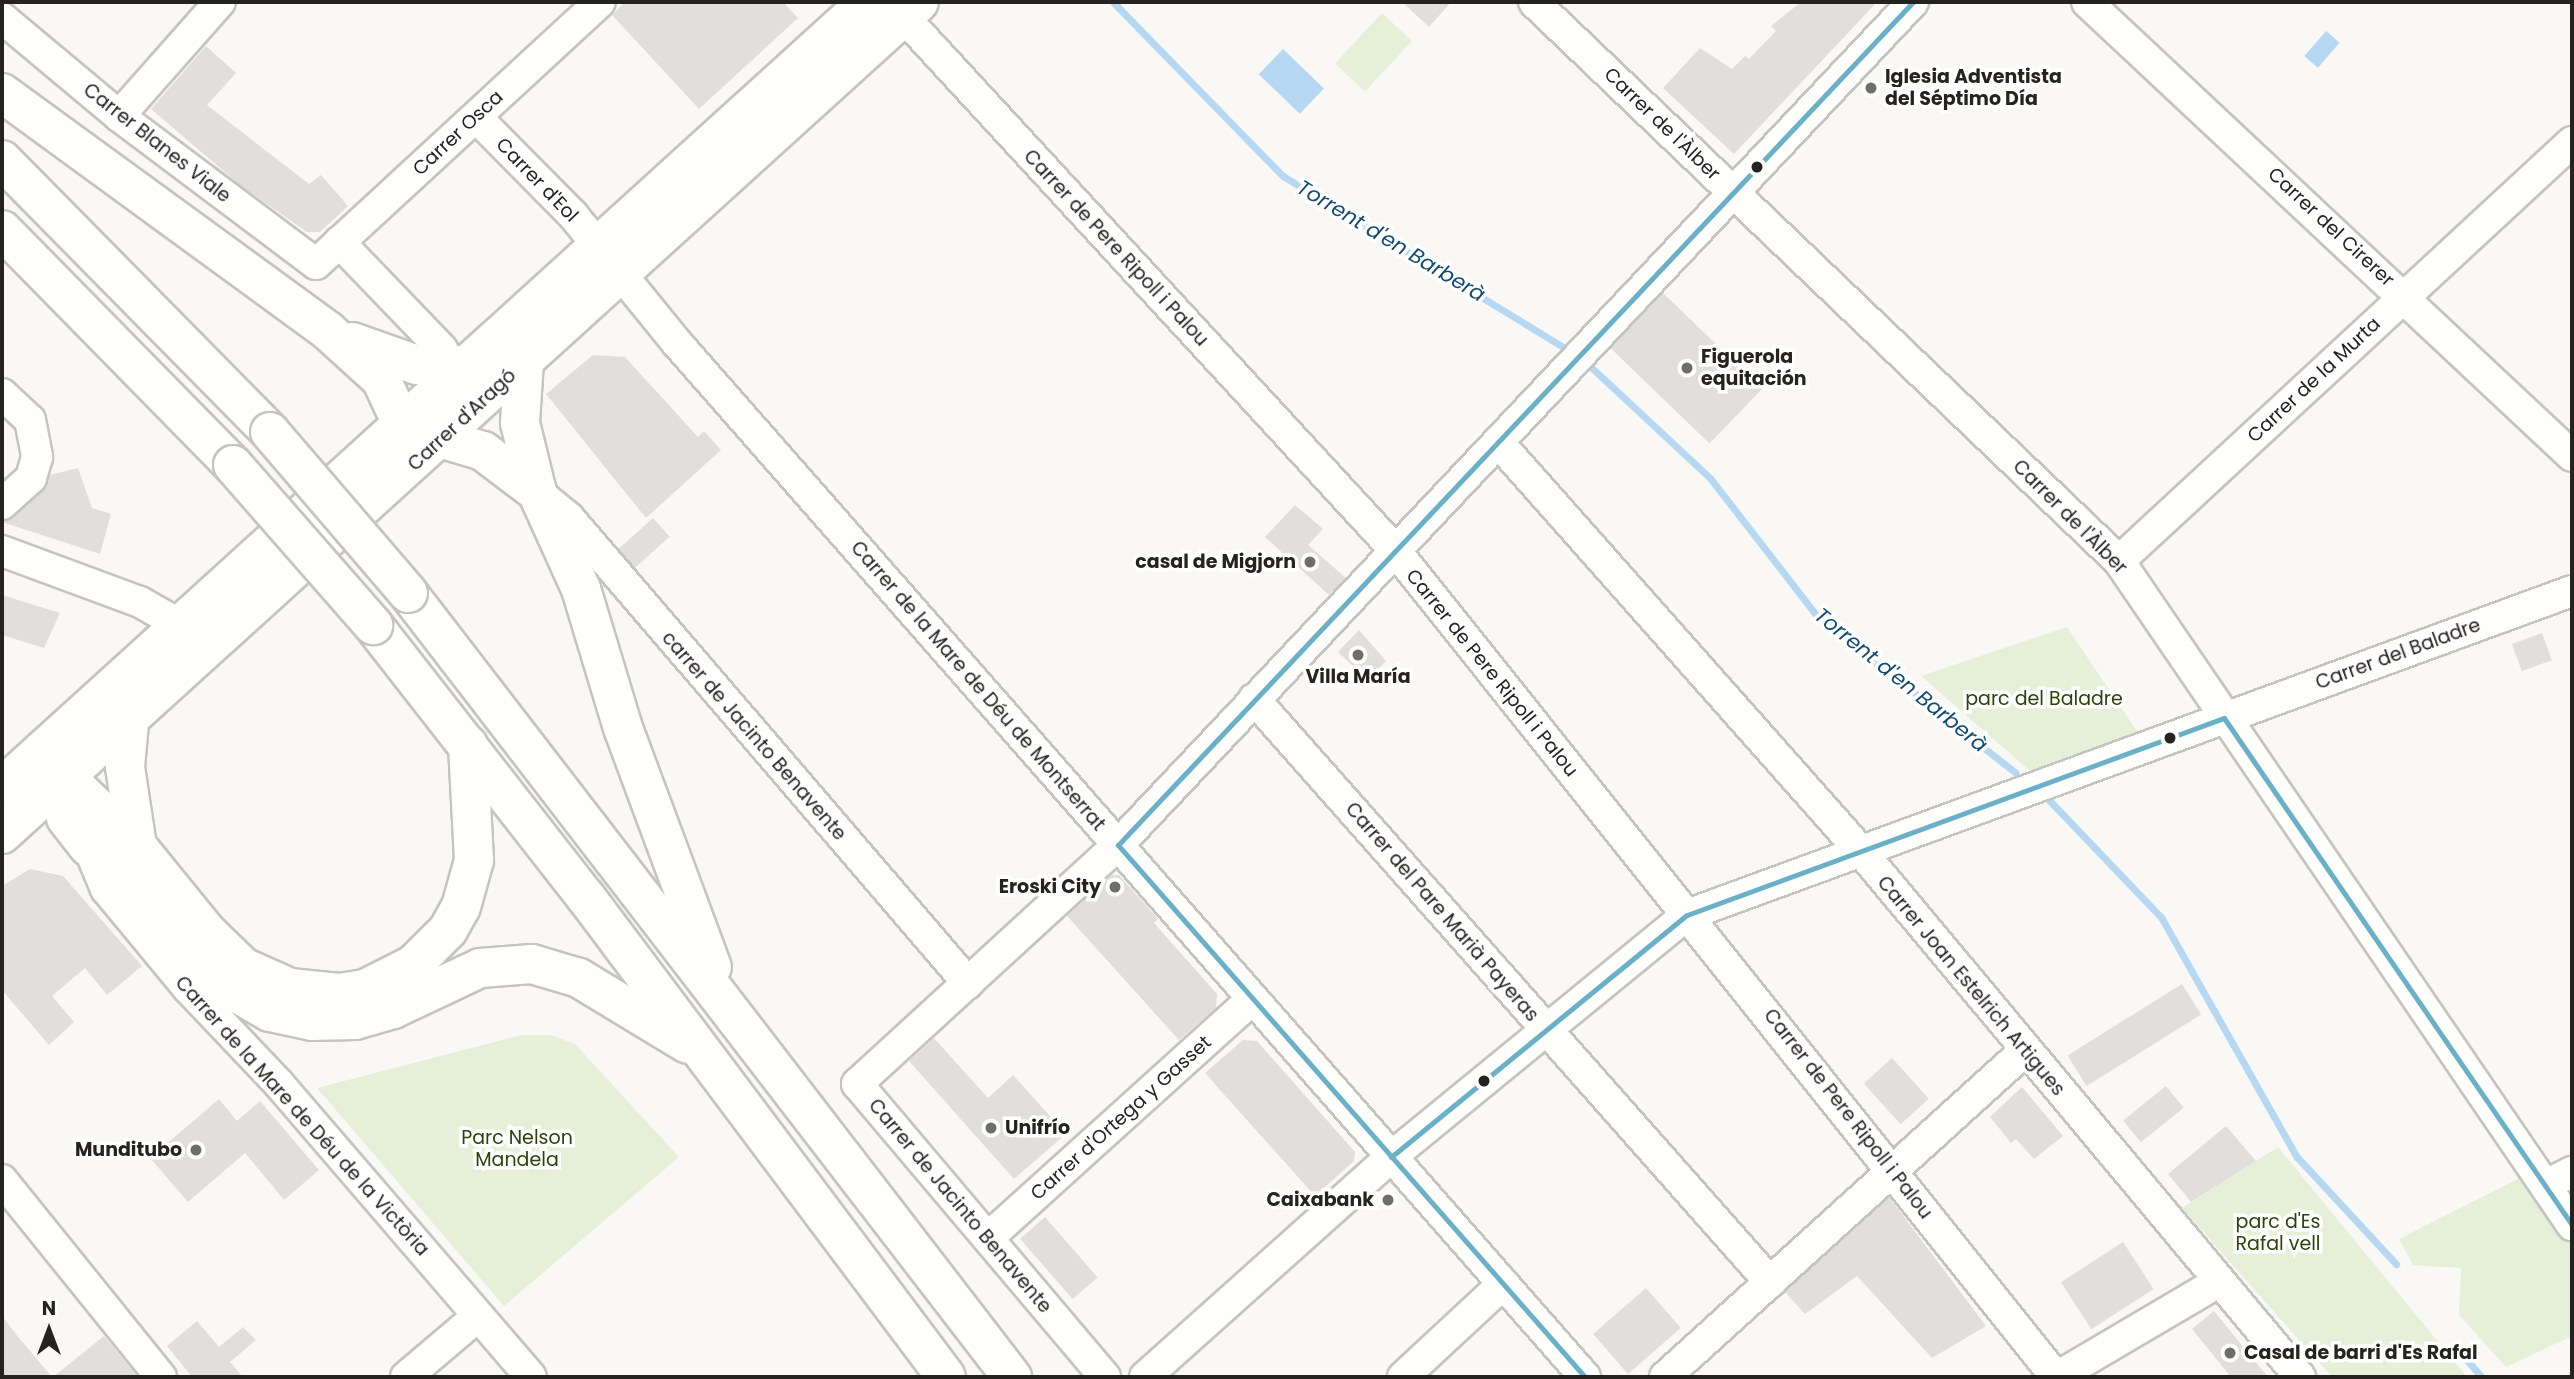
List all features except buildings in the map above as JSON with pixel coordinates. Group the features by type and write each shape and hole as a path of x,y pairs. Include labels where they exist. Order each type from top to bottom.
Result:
{"main road":[{"name":"Carrer d'Aragó","path":"71,816 129,723 524,362 608,259 867,2"},
{"name":"Carrer d'Aragó","path":"8,805 65,735 402,424 455,357 608,259 904,7"},
{"path":"2,93 328,331 381,379 402,424 407,471"},
{"path":"2,160 270,432 408,593 1012,1377"},
{"path":"2,230 233,465 373,625 705,1055 946,1377"},
{"path":"328,331 417,365 455,357"},
{"path":"524,362 520,422 537,492 581,589 623,728 723,999"},
{"path":"402,424 440,441 483,451 537,492"},
{"path":"129,723 126,776 137,846"},
{"path":"65,735 71,816 216,981 270,1012 312,1021 355,1020 394,1009 480,968 532,964 579,978 705,1055"},
{"path":"71,816 80,791 137,846 207,932 243,967 302,990 365,989 390,979 432,948 461,907 474,860 468,746"},
{"path":"8,805 71,816"}],"street":[{"path":"119,116 220,2"},
{"name":"Carrer Osca","path":"316,264 600,2"},
{"name":"Carrer de l'Àlber","path":"1534,2 2119,561 2572,1225"},
{"path":"968,983 1118,845 1913,2"},
{"name":"Carrer del Cirerer","path":"2087,2 2406,295 2572,456"},
{"name":"Carrer de Pere Ripoll i Palou","path":"904,7 1394,550 1894,1171 2056,1377"},
{"name":"Carrer Blanes Viale","path":"2,18 119,116 316,264"},
{"name":"Carrer d'Eol","path":"476,117 608,259"},
{"name":"Carrer de la Murta","path":"2119,561 2572,142"},
{"path":"340,242 455,357"},
{"name":"Carrer de la Mare de Déu de Montserrat","path":"608,259 677,344 1585,1377"},
{"path":"2,394 30,420 33,456 31,478 2,504"},
{"name":"Carrer Joan Estelrich Artigues","path":"1498,442 1859,849 2217,1283 2300,1377"},
{"name":"carrer de Jacinto Benavente","path":"537,492 569,518 968,983"},
{"path":"2,551 140,601 182,626"},
{"name":"Carrer del Baladre","path":"2224,718 2572,591"},
{"name":"Carrer del Pare Marià Payeras","path":"1254,699 1770,1282"},
{"path":"1145,1377 1391,1157 1544,1028 1687,915 1859,849 2224,718"},
{"name":"Carrer de la Mare de Déu de la Victòria","path":"71,816 106,889 531,1377"},
{"name":"Carrer de Jacinto Benavente","path":"968,983 857,1084 1105,1377"},
{"name":"Carrer d'Ortega y Gasset","path":"989,1237 1252,999"},
{"path":"1665,1377 2025,1050"},
{"path":"2546,1185 2572,1172"},
{"path":"2,1180 161,1377"},
{"path":"2056,1377 2217,1283"},
{"path":"1403,1377 1503,1284"},
{"path":"406,1377 478,1317"}],"green space":[{"path":"1382,13 1412,41 1365,91 1335,63"},
{"name":"parc del Baladre","path":"2067,627 2147,746 2044,783 1921,676"},
{"name":"Parc Nelson Mandela","path":"522,1035 551,1035 575,1044 679,1157 504,1306 317,1088"},
{"name":"parc d'Es Rafal vell","path":"2278,1147 2467,1377 2332,1377 2182,1208"},
{"path":"2572,1172 2572,1336 2506,1367 2459,1315 2461,1268 2413,1265 2399,1239 2518,1179 2546,1185"}],"water":[{"path":"2326,31 2340,43 2318,68 2304,56"},
{"path":"1283,49 1324,89 1300,114 1259,74"}],"waterway":[{"name":"Torrent d'en Barberà","path":"1113,2 1283,176 1562,346"},
{"name":"Torrent d'en Barberà","path":"1592,368 1710,478 1817,616 2016,773"},
{"name":"Torrent d'en Barberà","path":"2049,800 2161,917 2297,1157 2396,1264"},
{"name":"Torrent d'en Barberà","path":"2457,1348 2481,1377"}],"transit line":[{"path":"1585,1377 1118,845 1913,2"},
{"path":"1391,1157 1687,915 2224,718 2572,1225"}],"place":[{"name":"Iglesia Adventista del Séptimo Día","path":"1871,88"},
{"name":"Figuerola equitación","path":"1687,368"},
{"name":"casal de Migjorn","path":"1310,562"},
{"name":"Villa María","path":"1358,655"},
{"name":"Eroski City","path":"1115,887"},
{"name":"Unifrío","path":"991,1128"},
{"name":"Munditubo","path":"196,1150"},
{"name":"Caixabank","path":"1388,1200"},
{"name":"Casal de barri d'Es Rafal","path":"2230,1353"}]}
